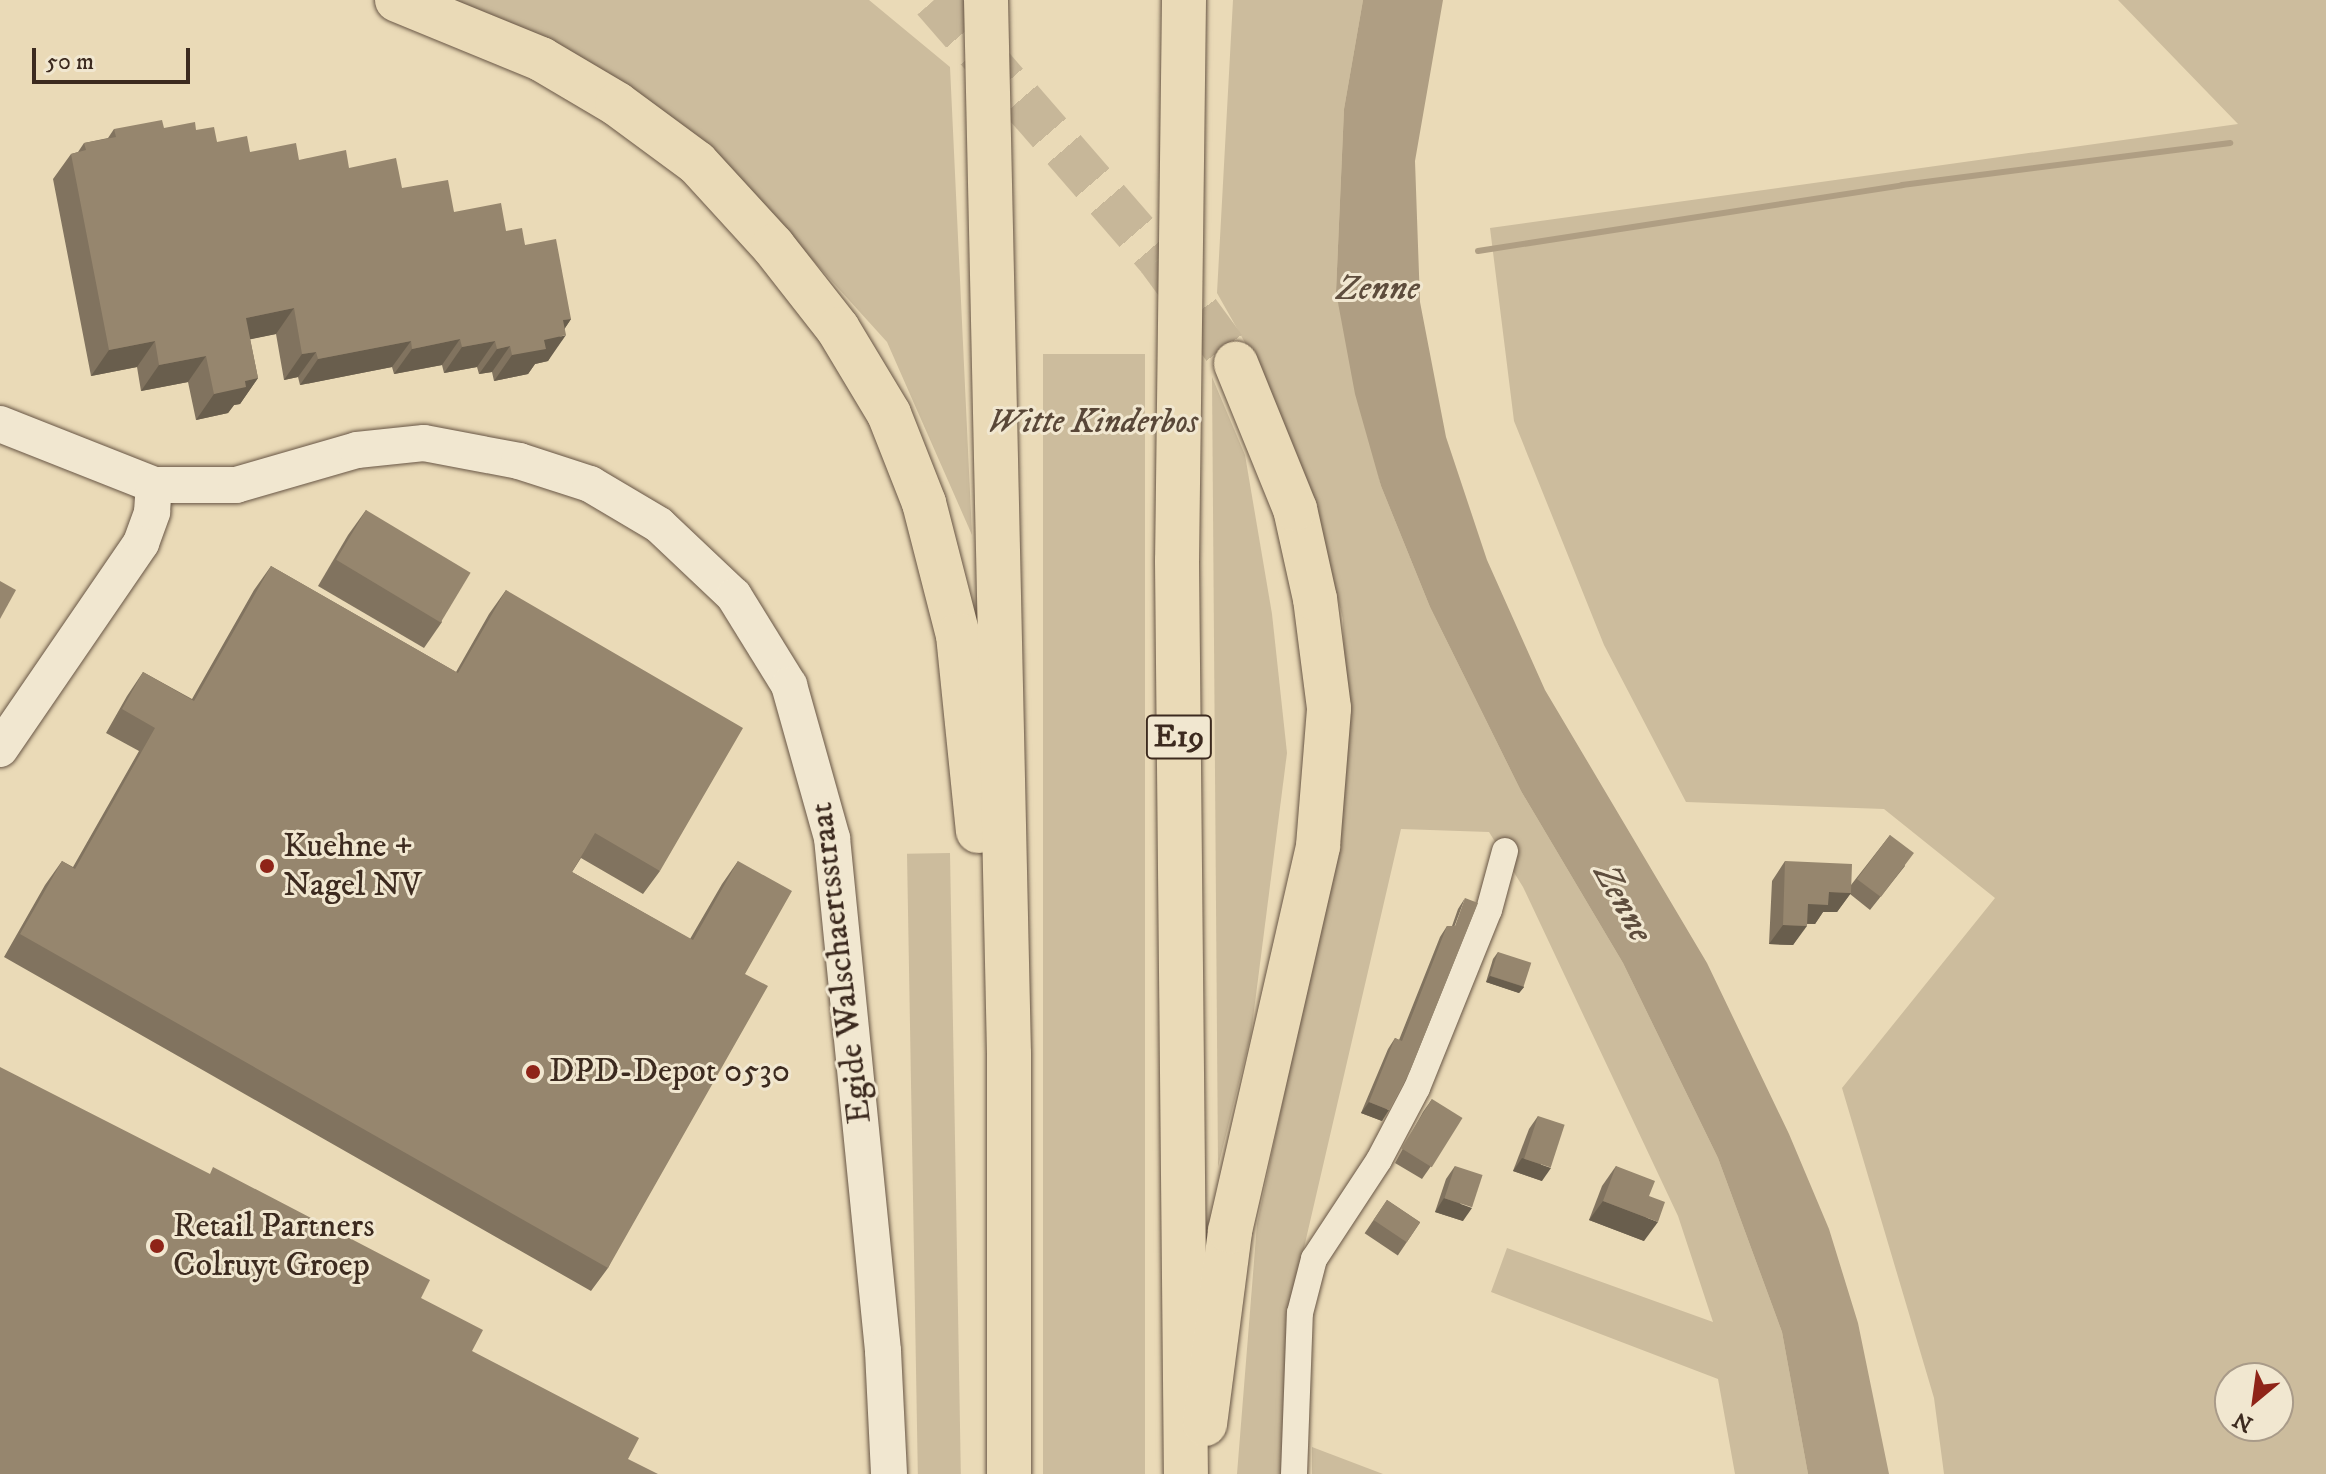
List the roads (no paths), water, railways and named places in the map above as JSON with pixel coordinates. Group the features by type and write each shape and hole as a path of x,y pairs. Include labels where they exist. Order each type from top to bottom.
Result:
{"highway":[{"path":"397,0 541,59 617,104 697,163 773,246 838,329 889,414 924,503 958,635 1009,1054"},
{"path":"986,0 1009,1054 1009,1474"},
{"name":"E19","path":"1184,0 1177,561 1186,1474"},
{"path":"1195,1474 1217,1362 1230,1231 1318,846 1329,708 1315,599 1295,509 1236,364"}],"main road":[{"path":"0,424 154,485 152,512 141,543 0,749"},
{"name":"Egide Walschaertsstraat","path":"154,485 236,485 370,449 424,443 590,484 659,525 734,596 789,685 832,838 883,1351 889,1474"}],"street":[{"path":"1294,1474 1300,1313 1314,1259 1379,1160 1417,1088 1475,948 1505,851"}],"water":[{"name":"Zenne","path":"1363,0 1443,0 1415,161 1420,302 1446,437 1487,560 1545,690 1707,963 1789,1134 1829,1229 1858,1323 1889,1474 1808,1474 1782,1332 1718,1158 1623,963 1521,791 1430,607 1381,486 1355,394 1336,292 1344,109"}],"waterway":[{"path":"1478,251 1902,185 2230,143"}],"tunnel":[{"path":"934,0 1159,259 1236,364"}],"place":[{"name":"Kuehne + Nagel NV","path":"267,866"},
{"name":"DPD-Depot 0530","path":"533,1072"},
{"name":"Retail Partners Colruyt Groep","path":"157,1246"}],"park label":[{"name":"Witte Kinderbos","path":"1093,423"}]}
